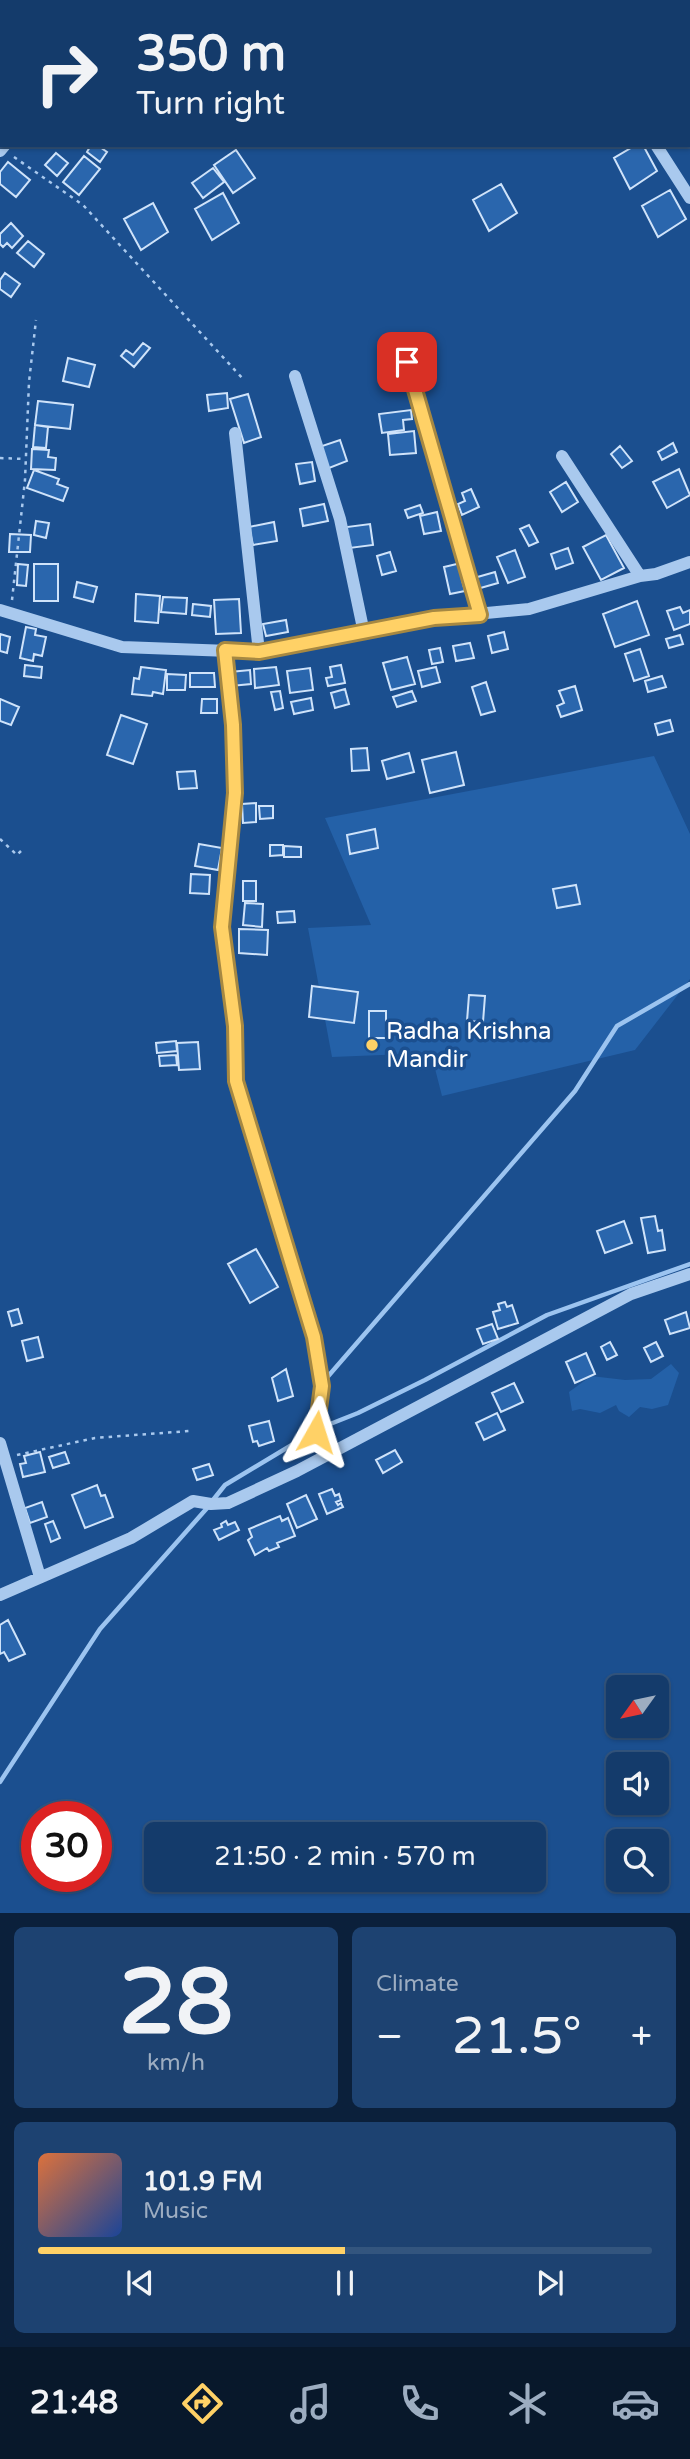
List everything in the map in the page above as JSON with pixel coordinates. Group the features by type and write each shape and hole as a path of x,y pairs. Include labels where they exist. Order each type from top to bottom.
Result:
{"street":[{"path":"657,147 690,198"},
{"path":"406,359 480,615"},
{"path":"295,376 340,519 364,633"},
{"path":"236,433 259,652"},
{"path":"562,456 640,576"},
{"path":"6,612 122,646 259,652 434,618 529,609 690,562"},
{"path":"225,650 233,725 235,793 222,927 235,1026 236,1081 314,1337 322,1386 316,1432 332,1454"},
{"path":"0,1595 131,1538 193,1501 228,1503 332,1454 631,1294 690,1274"},
{"path":"0,1443 40,1577"}],"path":[{"path":"2,148 83,205 244,380"},
{"path":"6,612 25,480 29,382 36,320"},
{"path":"0,458 25,459"},
{"path":"0,839 17,855 23,849"},
{"path":"4,1458 95,1438 189,1431"}],"shaded area":[{"path":"654,756 690,834 690,979 635,1050 442,1096 431,1053 332,1057 308,928 371,925 325,818"},
{"path":"671,1364 679,1373 668,1405 652,1409 640,1407 629,1417 619,1411 616,1405 600,1413 580,1409 572,1411 569,1392 591,1376 625,1380 651,1379"}],"building":[{"path":"90,147 100,147 107,152 100,162 87,152"},
{"path":"633,147 644,147 657,171 630,189 614,158"},
{"path":"236,150 255,178 233,193 214,165"},
{"path":"56,153 68,163 57,176 45,165"},
{"path":"84,156 100,169 79,195 63,182"},
{"path":"8,162 30,180 16,197 0,184 0,172"},
{"path":"213,168 224,182 203,198 192,183"},
{"path":"501,184 517,213 489,231 473,200"},
{"path":"670,190 686,219 658,237 642,206"},
{"path":"223,193 239,223 212,240 195,209"},
{"path":"153,203 168,232 141,250 124,219"},
{"path":"11,223 23,236 12,248 7,243 3,247 0,244 0,234"},
{"path":"28,241 44,254 34,267 17,253"},
{"path":"5,273 20,284 11,297 0,289 0,280"},
{"path":"143,343 150,348 134,367 121,356 126,350 133,355"},
{"path":"68,358 95,365 89,387 63,381"},
{"path":"227,393 228,408 209,411 207,395"},
{"path":"248,394 261,437 244,443 230,399"},
{"path":"38,401 73,405 70,429 35,425"},
{"path":"411,410 412,419 403,420 404,430 382,433 379,414"},
{"path":"35,425 48,427 46,448 33,447"},
{"path":"414,431 416,453 390,455 388,434"},
{"path":"340,440 347,461 324,470 316,448"},
{"path":"673,443 677,452 662,460 658,452"},
{"path":"620,446 632,461 622,468 611,454"},
{"path":"32,449 49,450 48,457 56,458 55,470 31,469"},
{"path":"312,462 315,481 300,484 296,464"},
{"path":"679,469 690,495 667,508 653,482"},
{"path":"34,470 59,479 57,484 68,488 63,501 27,488"},
{"path":"566,482 578,502 562,512 550,492"},
{"path":"471,489 479,507 462,515 458,504 465,501 462,493"},
{"path":"324,504 328,521 303,526 300,509"},
{"path":"420,505 423,513 408,518 405,510"},
{"path":"437,512 441,531 424,534 420,516"},
{"path":"36,521 49,523 46,538 34,535"},
{"path":"274,522 277,541 253,545 249,527"},
{"path":"370,524 373,545 342,549 339,528"},
{"path":"529,525 538,542 529,546 520,529"},
{"path":"10,534 31,535 30,552 9,552"},
{"path":"606,535 624,568 601,580 583,547"},
{"path":"568,548 573,563 556,569 551,554"},
{"path":"515,550 525,577 508,583 497,557"},
{"path":"390,552 396,571 382,575 377,556"},
{"path":"461,563 465,591 450,594 444,567"},
{"path":"18,564 28,565 26,586 17,585"},
{"path":"34,564 58,564 58,601 34,601"},
{"path":"495,572 498,583 477,589 474,578"},
{"path":"77,582 97,587 93,602 74,597"},
{"path":"136,594 160,596 158,623 135,621"},
{"path":"163,597 187,598 186,614 161,612"},
{"path":"239,599 241,633 216,634 214,600"},
{"path":"637,601 649,635 615,647 603,614"},
{"path":"193,604 211,606 210,617 192,615"},
{"path":"680,607 683,613 690,610 690,624 674,630 667,611"},
{"path":"286,620 288,632 266,636 263,624"},
{"path":"26,627 36,629 35,635 46,637 42,656 34,654 33,661 20,658"},
{"path":"504,632 508,649 492,653 488,636"},
{"path":"0,634 10,637 7,653 0,651"},
{"path":"680,635 683,644 669,648 666,639"},
{"path":"470,643 474,658 456,661 453,646"},
{"path":"440,648 443,662 432,664 429,650"},
{"path":"640,649 649,676 634,681 625,654"},
{"path":"407,657 415,684 391,690 383,663"},
{"path":"25,665 42,667 41,678 24,676"},
{"path":"341,665 345,683 328,686 326,678 332,677 330,667"},
{"path":"141,667 166,670 163,694 132,694 134,678 139,679"},
{"path":"276,667 279,685 255,688 254,669"},
{"path":"436,667 440,682 422,687 418,671"},
{"path":"310,668 313,690 290,693 287,671"},
{"path":"250,670 251,684 231,686 230,672"},
{"path":"190,673 214,673 215,687 190,687"},
{"path":"167,674 186,675 185,690 167,690"},
{"path":"662,676 666,687 648,692 645,681"},
{"path":"486,682 495,711 481,715 472,687"},
{"path":"575,686 582,710 561,717 557,706 564,703 559,691"},
{"path":"345,689 349,704 335,708 331,693"},
{"path":"280,691 283,708 275,710 271,692"},
{"path":"412,691 416,701 397,707 393,697"},
{"path":"311,698 313,710 294,714 291,702"},
{"path":"0,699 19,707 11,725 0,721"},
{"path":"202,699 217,699 217,713 201,713"},
{"path":"121,715 147,724 133,764 107,755"},
{"path":"670,720 673,731 658,735 655,724"},
{"path":"367,748 369,770 352,771 351,749"},
{"path":"456,752 464,785 430,793 422,760"},
{"path":"409,753 414,772 387,779 382,761"},
{"path":"195,771 197,788 179,789 177,772"},
{"path":"256,803 256,822 243,823 242,804"},
{"path":"259,806 273,806 273,818 260,819"},
{"path":"375,829 378,848 350,854 347,835"},
{"path":"199,844 222,848 218,870 195,866"},
{"path":"270,845 283,845 283,855 270,856"},
{"path":"284,846 301,847 301,857 284,857"},
{"path":"191,874 210,875 209,894 190,893"},
{"path":"243,881 256,881 256,901 243,901"},
{"path":"576,885 580,904 557,908 553,889"},
{"path":"245,903 263,904 262,927 243,925"},
{"path":"294,911 295,922 278,923 277,912"},
{"path":"239,929 268,930 267,955 239,953"},
{"path":"312,986 358,992 354,1023 309,1017"},
{"path":"469,995 485,996 483,1022 467,1021"},
{"path":"369,1011 386,1011 386,1038 369,1038"},
{"path":"176,1041 177,1051 157,1053 156,1043"},
{"path":"198,1042 200,1069 179,1070 177,1043"},
{"path":"176,1055 177,1065 160,1066 159,1056"},
{"path":"655,1216 658,1231 662,1230 665,1250 648,1253 641,1218"},
{"path":"624,1221 632,1243 605,1253 597,1231"},
{"path":"256,1249 278,1287 250,1303 228,1264"},
{"path":"505,1302 507,1307 512,1305 518,1323 498,1329 493,1312 500,1310 498,1304"},
{"path":"18,1309 22,1323 12,1326 8,1312"},
{"path":"686,1312 690,1328 670,1334 665,1320"},
{"path":"492,1324 498,1339 483,1344 477,1329"},
{"path":"38,1337 43,1357 27,1361 22,1341"},
{"path":"610,1342 617,1355 607,1360 601,1347"},
{"path":"656,1342 663,1356 651,1362 644,1348"},
{"path":"586,1353 595,1374 575,1383 566,1362"},
{"path":"286,1369 293,1396 278,1401 272,1378"},
{"path":"514,1383 523,1402 501,1412 492,1393"},
{"path":"497,1413 505,1430 484,1440 476,1423"},
{"path":"269,1421 274,1441 259,1446 257,1441 253,1442 249,1426"},
{"path":"395,1450 402,1462 383,1473 376,1460"},
{"path":"40,1452 45,1472 23,1477 20,1464 26,1463 24,1456"},
{"path":"65,1452 69,1463 53,1468 49,1457"},
{"path":"209,1464 213,1475 197,1480 193,1469"},
{"path":"97,1485 101,1496 105,1495 113,1517 85,1528 72,1495"},
{"path":"332,1489 335,1496 339,1494 341,1500 336,1502 343,1507 327,1514 319,1494"},
{"path":"306,1495 317,1519 297,1528 287,1504"},
{"path":"42,1502 47,1517 30,1523 25,1508"},
{"path":"280,1516 282,1521 288,1518 295,1536 277,1543 279,1547 269,1551 267,1548 255,1555 248,1540 252,1537 249,1529"},
{"path":"53,1521 60,1538 51,1542 45,1524"},
{"path":"226,1521 228,1525 235,1522 239,1530 219,1540 214,1530 222,1527 221,1524"},
{"path":"8,1620 25,1654 9,1661 4,1652 0,1654 0,1625"}],"waterway":[{"path":"324,1381 575,1091 617,1026 690,984"},
{"path":"320,1428 358,1413 425,1380 547,1315 690,1264"},
{"path":"213,1500 225,1485 315,1431"},
{"path":"0,1782 100,1629 208,1507"}],"place":[{"name":"Radha Krishna Mandir","path":"372,1045"}],"route":[{"path":"316,1432 322,1386 314,1337 236,1081 235,1026 222,927 235,793 233,725 225,650 259,652 434,618 480,615 407,362"}]}
